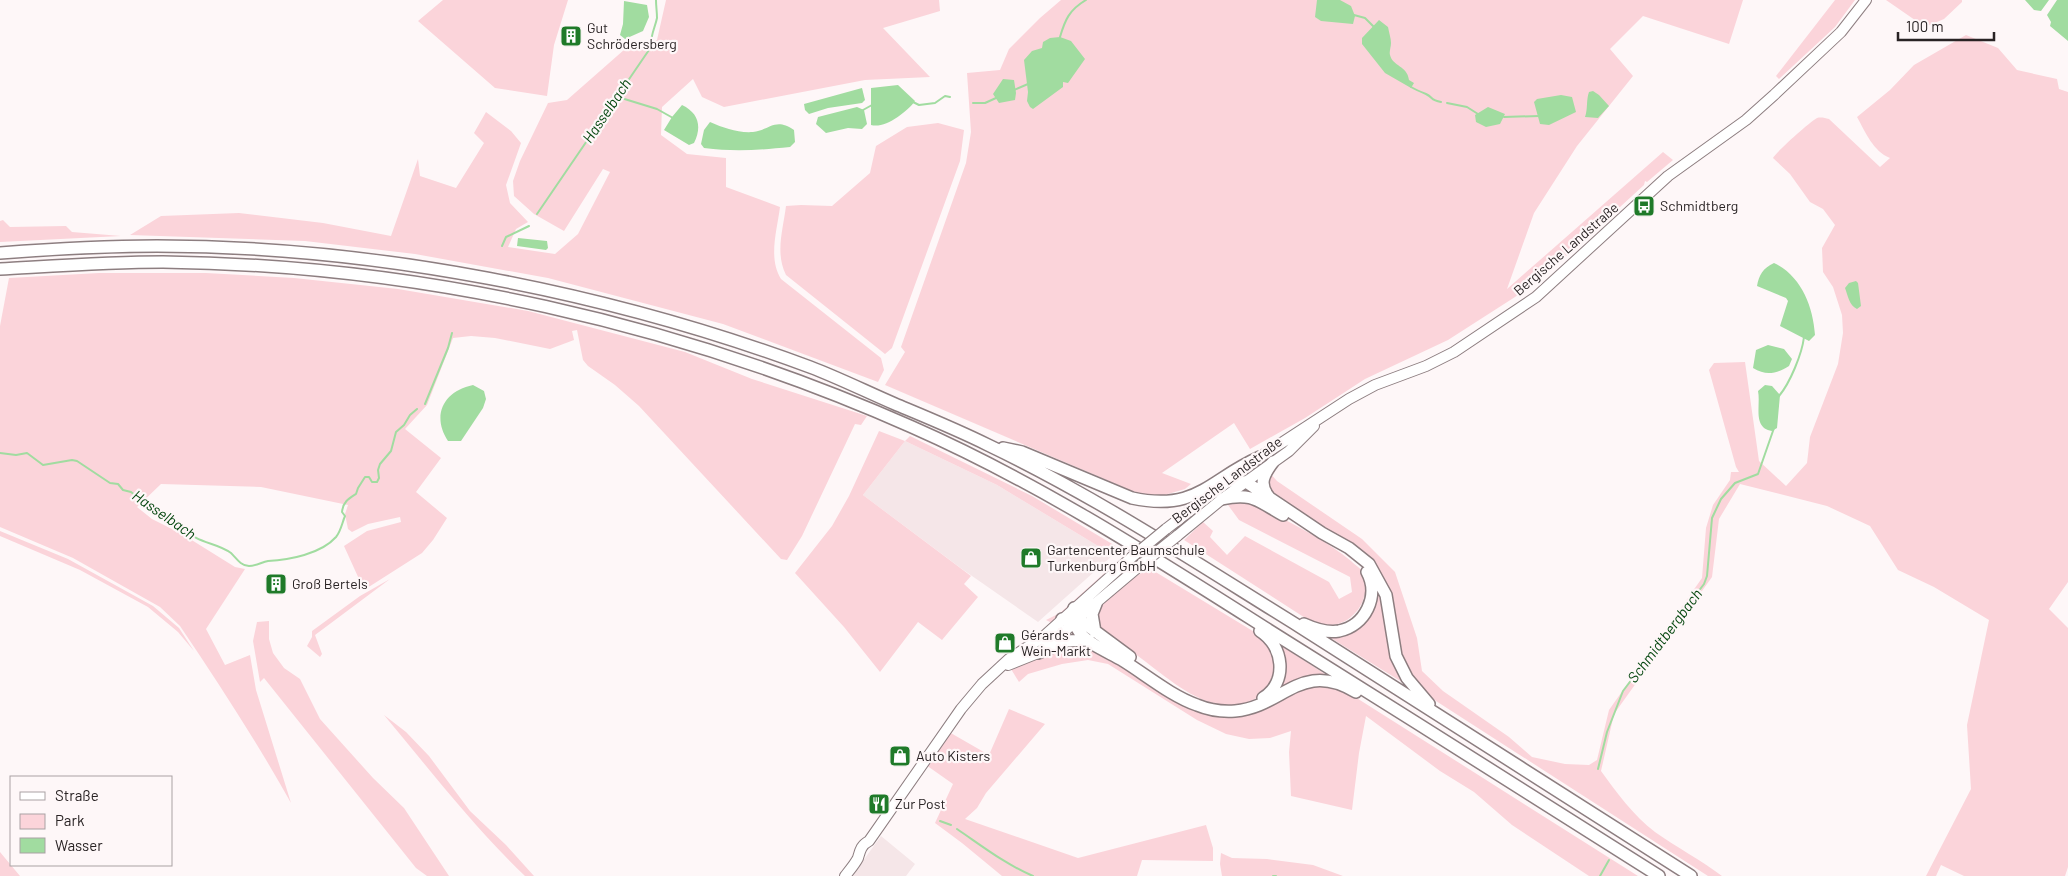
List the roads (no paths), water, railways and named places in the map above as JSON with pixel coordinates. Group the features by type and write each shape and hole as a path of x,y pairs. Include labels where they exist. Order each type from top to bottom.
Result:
{"highway":[{"path":"0,253 86,247 220,248 332,256 448,272 590,301 718,336 813,368 987,444 1121,517 1257,600 1691,876"},
{"path":"0,269 161,262 304,270 396,280 524,302 659,334 807,383 914,427 977,457 1082,514 1246,615 1659,876"},
{"path":"987,444 1022,452 1132,498 1150,502 1172,501 1191,496 1210,488 1245,464 1260,457"},
{"path":"1270,498 1264,490 1263,480 1266,470 1273,462"},
{"path":"1230,481 1246,482 1322,533 1349,548 1369,564 1386,596 1396,656 1407,678 1438,714"},
{"path":"1222,499 1237,496 1253,497 1354,556 1368,574 1372,586 1372,599 1366,613 1354,624 1340,631 1324,631 1314,628 1257,600"},
{"path":"1091,636 1092,614 1096,604"},
{"path":"1041,651 1067,641 1091,636 1184,694 1206,704 1234,707 1249,704 1267,696 1277,683 1280,675 1279,655 1276,646 1267,635 1254,627 1246,615"},
{"path":"1072,618 1091,636 1187,700 1208,709 1228,711 1246,709 1263,703 1296,685 1317,681 1333,682 1346,686 1388,712 1400,712"}],"main road":[{"name":"Bergische Landstraße","path":"1002,666 1041,651 1132,558 1166,529 1260,457 1360,392 1454,352 1536,297 1668,176 1746,120 1781,89 1841,32 1866,0"},
{"name":"Bergische Landstraße","path":"845,876 858,858 864,856 868,850 869,841 961,708 982,684 1009,659 1050,630 1096,604 1222,499 1300,441 1321,418"},
{"path":"1041,651 1052,637 1050,630"}],"water":[{"path":"1317,0 1340,0 1351,6 1355,16 1353,24 1321,21 1315,17"},
{"path":"2025,0 2049,0 2041,11 2034,10"},
{"path":"2057,0 2068,0 2068,41 2050,26 2051,22 2047,15"},
{"path":"624,1 647,5 649,17 643,31 625,39 620,35 623,24"},
{"path":"1379,20 1388,27 1391,41 1390,54 1394,62 1406,71 1409,80 1414,83 1411,88 1385,73 1362,44 1362,38"},
{"path":"1060,37 1071,41 1085,59 1068,83 1063,82 1063,87 1033,109 1027,101 1028,92 1024,60 1032,51 1042,48 1043,42 1050,38"},
{"path":"1003,79 1014,80 1015,100 999,103 993,94"},
{"path":"898,85 915,101 907,110 889,122 877,126 871,125 871,88"},
{"path":"862,88 865,100 862,103 828,108 809,114 805,110 804,104"},
{"path":"1593,91 1609,106 1598,118 1585,117 1589,92"},
{"path":"1561,95 1572,97 1576,112 1549,125 1540,124 1534,102 1537,99"},
{"path":"682,105 692,112 698,126 694,143 689,145 664,130"},
{"path":"857,107 864,110 867,124 862,129 848,128 826,133 816,124 818,117"},
{"path":"1488,107 1505,114 1500,124 1486,127 1476,122 1475,115"},
{"path":"710,122 742,132 759,131 777,124 787,126 794,130 795,142 790,147 757,150 704,148 701,144 704,130"},
{"path":"518,238 547,241 548,248 546,250 517,246"},
{"path":"1774,263 1792,276 1804,293 1814,324 1815,335 1809,341 1780,326 1788,301 1786,298 1757,286 1762,272"},
{"path":"1856,281 1858,283 1861,306 1857,309 1850,303 1845,288 1849,283"},
{"path":"1768,345 1784,349 1792,359 1789,366 1771,373 1753,368 1756,350"},
{"path":"473,385 484,391 486,399 483,408 461,441 448,441 441,422 443,406 454,393"},
{"path":"1765,385 1772,386 1780,395 1777,428 1772,431 1762,425 1759,415 1758,391"}],"waterway":[{"name":"Hasselbach","path":"537,214 651,47 657,18 656,0"},
{"path":"1060,37 1068,16 1086,0"},
{"path":"1354,15 1365,18 1373,26"},
{"path":"1014,90 1028,84"},
{"path":"1411,87 1441,102"},
{"path":"911,101 919,105 935,103 945,96 950,97"},
{"path":"618,97 657,109 673,118"},
{"path":"973,103 985,103 996,98"},
{"path":"1447,103 1467,107 1478,114"},
{"path":"863,110 872,105"},
{"path":"1504,117 1539,116"},
{"name":"Hasselbach","path":"502,246 506,237 529,226"},
{"name":"Hasselbach","path":"425,404 448,348 452,333"},
{"name":"Schmidtbergbach","path":"1779,396 1795,368 1804,337"},
{"name":"Hasselbach","path":"0,453 16,455 27,453 43,465 72,460 77,461 110,483 118,484 123,490 131,492 154,510 174,521 177,525 181,525 193,536 225,549 241,563 246,566 252,566 268,561 304,555 330,543 340,530 345,516 342,512 345,503 356,494 365,477 369,477 372,482 377,482 380,464 391,451 396,432 417,409"},
{"name":"Schmidtbergbach","path":"1598,769 1607,732 1623,691 1704,584 1707,576 1712,518 1721,499 1735,483 1758,474 1774,428"},
{"path":"940,821 951,825"},
{"path":"957,829 1003,860 1033,876"},
{"name":"Schmidtbergbach","path":"1600,876 1609,860"}],"place":[{"name":"Gut Schrödersberg","path":"571,36"},
{"name":"Schmidtberg","path":"1644,206"},
{"name":"Gartencenter Baumschule Turkenburg GmbH","path":"1031,558"},
{"name":"Groß Bertels","path":"276,584"},
{"name":"Gérards Wein-Markt","path":"1005,643"},
{"name":"Auto Kisters","path":"900,756"},
{"name":"Zur Post","path":"879,804"}]}
